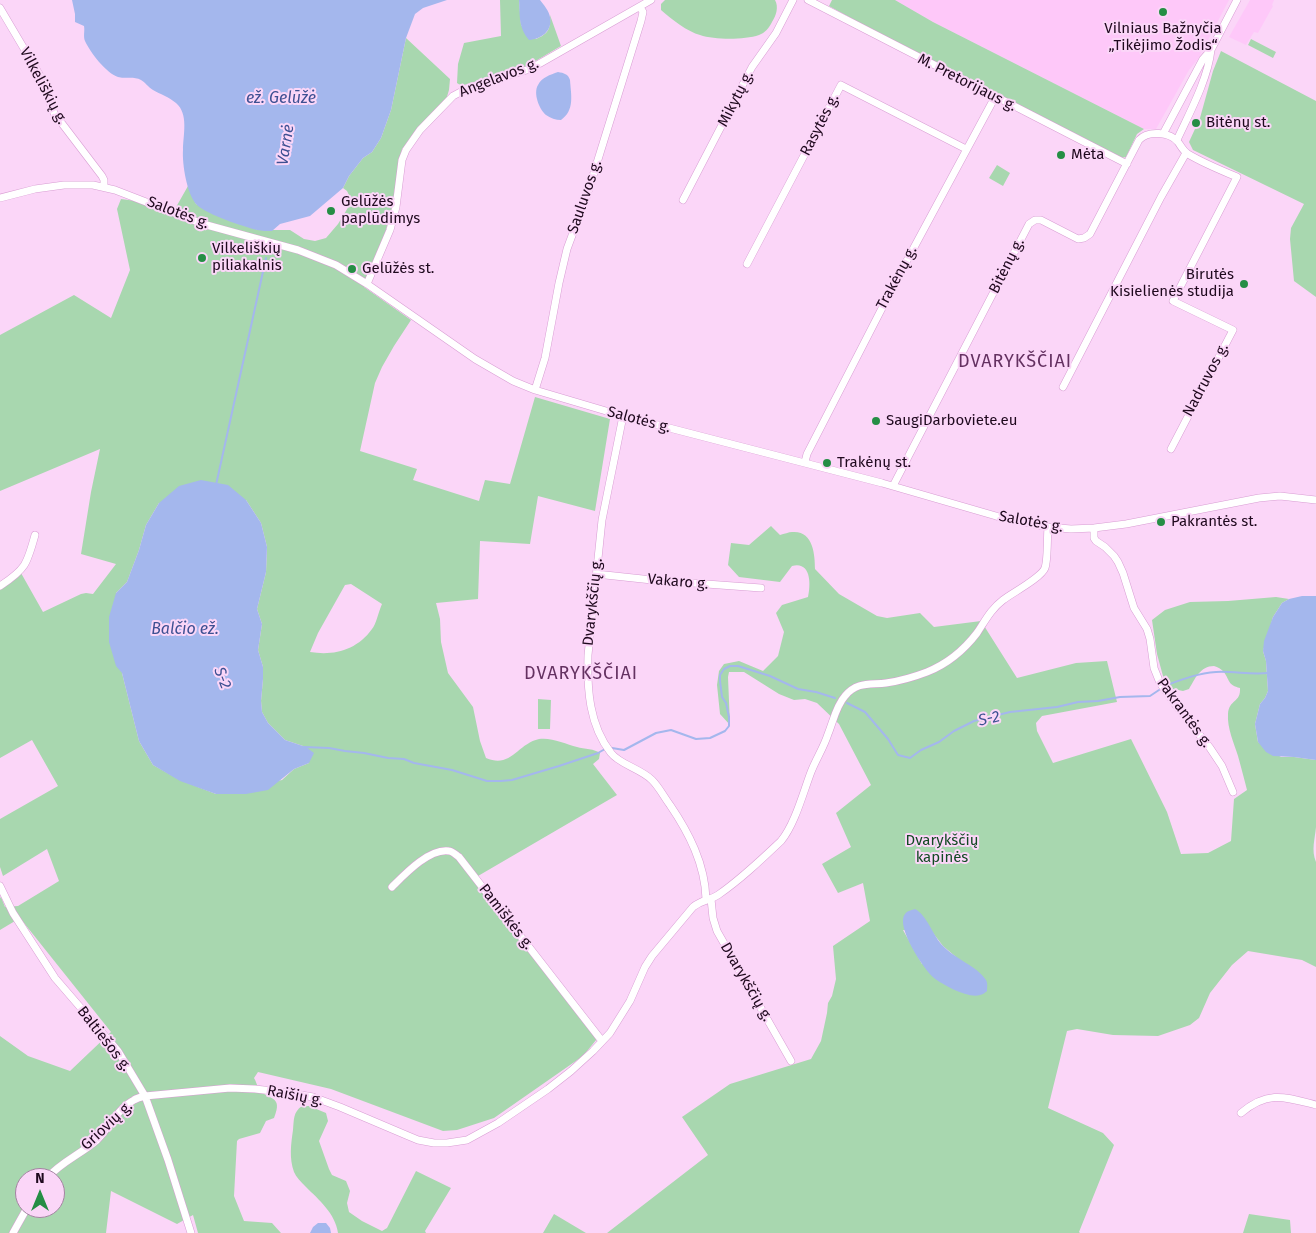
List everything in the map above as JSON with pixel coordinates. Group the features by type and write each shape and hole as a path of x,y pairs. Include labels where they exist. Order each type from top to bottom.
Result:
{"street":[{"name":"Angelavos g.","path":"366,284 391,224 396,207 399,174 404,155 420,130 453,96 468,88 530,69 651,0"},
{"name":"Mikytų g.","path":"682,200 752,67 776,32 792,0"},
{"name":"M. Pretorijaus g.","path":"808,0 1127,164"},
{"path":"1064,387 1186,153 1177,140 1162,134 1203,59 1211,50 1237,0"},
{"name":"Sauluvos g.","path":"534,390 545,358 559,283 568,249 590,187 641,21 643,12 640,7"},
{"name":"Vilkeliškių g.","path":"0,8 39,74 54,113 102,176 104,187"},
{"path":"1177,140 1210,62 1211,50"},
{"name":"Rasytės g.","path":"747,264 840,85 966,149"},
{"name":"Trakėnų g.","path":"804,462 871,329 995,97"},
{"name":"Bitėnų g.","path":"893,486 1028,224 1035,220 1041,220 1078,239 1087,237 1142,137 1150,134 1162,134"},
{"name":"Nadruvos g.","path":"1171,449 1233,330 1173,301 1237,177 1186,153"},
{"name":"Salotės g.","path":"0,198 40,188 78,184 104,187 140,198 203,224 307,253 336,265 475,359 513,381 534,390 623,416 893,486 996,516 1048,527 1094,528 1126,524 1259,498 1280,496 1316,500"},
{"name":"Dvarykščių g.","path":"623,416 602,520 588,655 587,677 590,701 599,735 612,754 641,771 652,780 694,845 717,931 791,1061"},
{"path":"602,1041 610,1033 630,1001 652,956 693,907 735,882 786,836 839,705 845,696 863,684 886,683 928,672 957,655 1001,602 1044,570 1047,556 1048,527"},
{"name":"Pakrantės g.","path":"1094,528 1094,538 1096,541 1105,547 1118,562 1134,608 1147,629 1154,668 1160,683 1210,748 1222,766 1233,792"},
{"path":"0,586 23,567 29,557 35,535"},
{"name":"Vakaro g.","path":"596,574 761,588"},
{"name":"Pamiškės g.","path":"392,887 414,866 435,853 449,851 460,856 602,1041"},
{"name":"Baltiešos g.","path":"0,886 13,913 55,978 118,1051 145,1096 191,1233"},
{"name":"Raišių g.","path":"145,1096 230,1088 290,1093 313,1097 340,1106 418,1140 448,1143 467,1140 498,1123 571,1071 602,1041"},
{"name":"Griovių g.","path":"59,1168 95,1141 120,1110 134,1100 145,1096"},
{"path":"1241,1113 1252,1104 1263,1099 1275,1097 1286,1097 1316,1105"},
{"path":"13,1233 21,1218"}],"shaded area":[{"path":"895,0 1229,0 1198,59 1189,70 1156,129 1144,129 933,22"},
{"path":"1250,0 1274,0 1273,6 1258,33 1254,32 1246,45 1229,37"}],"green space":[{"path":"500,0 519,0 521,25 536,39 548,30 550,15 561,46 527,66 460,85 457,83 458,64 464,43 501,36"},
{"path":"665,0 775,0 777,8 771,24 761,34 738,39 721,39 700,35 680,25 661,10 661,4"},
{"path":"832,0 895,0 933,22 1144,129 1137,134 1126,157 1121,158 878,33 829,6"},
{"path":"406,38 450,79 449,90 446,100 402,149 385,234 364,287 411,320 382,367 375,383 360,451 417,469 413,480 479,501 485,480 510,484 535,397 610,419 595,511 538,496 530,544 480,541 478,599 436,603 440,619 441,642 448,673 473,707 480,741 486,758 495,761 508,758 531,742 539,739 553,740 595,751 600,753 599,759 593,764 617,795 478,876 601,1034 583,1056 494,1118 457,1130 443,1131 331,1089 258,1072 254,1078 258,1088 262,1093 276,1101 277,1110 274,1118 266,1121 260,1133 237,1141 234,1196 244,1221 272,1223 281,1233 198,1233 193,1215 177,1224 111,1191 106,1233 0,1233 0,1036 28,1056 70,1071 111,1032 20,918 0,930 1,897 5,907 18,906 59,881 47,849 3,876 0,867 0,819 58,786 32,740 0,758 0,589 21,573 43,612 81,594 93,594 116,564 81,554 100,449 0,491 0,335 74,295 111,318 130,270 117,209 121,199 136,201 171,216 188,186 196,204 258,230 290,230 304,239 315,241 326,238 338,224 349,206 350,197 343,188 349,176 363,158 372,152 381,138 391,110","holes":["246,500 261,523 267,547 266,572 257,609 262,624 258,650 263,667 262,712 268,723 285,740 306,747 309,763 294,769 282,780 216,794 180,780 153,765 139,741 122,673 116,593 127,582 146,525 159,503","351,584 382,604 373,627 366,636 352,647 328,653 310,652 318,633 345,585"]},
{"path":"1251,39 1276,52 1273,58 1248,45"},
{"path":"1221,51 1316,101 1316,297 1294,281 1290,239 1291,228 1304,204 1193,150 1189,142 1200,118 1213,71"},
{"path":"997,165 1010,173 1003,186 989,178"},
{"name":"Dvarykščių kapinės","path":"771,526 780,535 799,532 809,539 813,550 815,569 839,594 877,616 887,618 920,613 934,627 981,621 1017,678 1076,663 1107,661 1117,702 1042,716 1036,723 1037,731 1053,763 1131,739 1167,812 1181,854 1208,853 1231,841 1234,799 1247,790 1228,719 1230,706 1239,696 1240,688 1231,684 1224,672 1214,666 1205,668 1196,677 1189,689 1183,691 1173,689 1163,676 1157,654 1152,620 1165,610 1190,602 1276,597 1289,599 1282,603 1273,617 1263,651 1266,661 1268,691 1260,704 1255,724 1258,742 1281,757 1316,760 1316,827 1314,849 1316,862 1316,967 1302,960 1248,951 1232,965 1210,993 1199,1018 1190,1025 1158,1036 1113,1035 1077,1029 1067,1031 1048,1108 1103,1133 1114,1145 1080,1233 607,1233 708,1155 682,1117 730,1084 811,1059 821,1041 828,1003 832,996 836,979 833,946 870,921 863,883 838,893 822,864 851,847 836,813 871,785 839,724 817,703 805,699 794,700 779,694 744,672 729,672 730,725 720,714 717,685 719,671 724,664 739,661 763,671 778,656 784,632 776,613 782,605 808,597 809,592 809,580 806,570 798,565 792,566 780,582 739,577 728,565 731,543 749,545","holes":["903,930 933,933 943,946 956,957 922,964"]},
{"path":"538,699 551,700 550,729 538,729"},
{"path":"302,1106 309,1106 326,1113 328,1121 319,1141 332,1175 346,1181 350,1191 347,1203 349,1212 362,1221 382,1231 387,1228 416,1171 451,1188 425,1231 426,1233 338,1233 330,1213 299,1180 292,1167 291,1151 294,1120 295,1114"},
{"path":"554,1214 586,1233 543,1233"},
{"path":"1249,1214 1290,1220 1291,1233 1243,1233"}],"water":[{"name":"ež. Gelūžė","path":"72,0 447,0 423,8 415,14 406,38 391,110 381,138 372,152 363,158 349,176 343,188 310,216 280,224 272,231 263,231 234,223 209,213 197,205 190,194 184,171 184,119 180,108 176,103 153,90 141,80 118,77 104,67 94,56 85,41 84,26 75,22"},
{"path":"519,0 540,0 546,8 550,26 542,36 529,40 525,35 520,21"},
{"path":"558,72 568,76 571,91 570,107 561,120 551,118 543,112 537,101 536,92 542,80"},
{"name":"Balčio ež.","path":"201,480 228,485 246,500 261,523 267,547 266,572 257,609 262,624 258,650 263,667 262,712 268,723 285,740 306,747 314,753 309,763 294,769 268,790 246,794 216,794 180,781 153,765 139,741 122,673 116,666 109,642 109,617 116,593 127,582 146,525 159,503 179,486"},
{"path":"1302,596 1316,596 1316,760 1273,756 1266,752 1258,742 1255,724 1260,704 1268,691 1266,661 1263,651 1264,641 1273,617 1282,603"},
{"path":"915,909 923,916 943,946 982,975 987,983 987,991 982,995 975,996 956,991 929,973 912,947 904,928 903,920 905,914"},
{"path":"318,1223 326,1223 331,1233 310,1233"}],"waterway":[{"name":"S-2","path":"216,485 266,258"},
{"name":"S-2","path":"612,748 624,750 656,733 671,730 696,739 710,738 725,731 729,726 729,717 726,703 722,697 720,675 724,669 730,666 738,666 770,676 798,689 835,698"},
{"name":"S-2","path":"1167,685 1210,673 1268,673"},
{"name":"S-2","path":"847,703 865,712 888,739 898,755 910,758 974,721 1010,712 1057,707 1078,702 1150,696 1159,690"},
{"name":"S-2","path":"304,747 329,748 404,759 414,763 452,770 487,781 512,780 559,766 605,749"}],"place":[{"name":"Vilniaus Bažnyčia „Tikėjimo Žodis“","path":"1163,12"},
{"name":"Bitėnų st.","path":"1196,123"},
{"name":"Mėta","path":"1061,155"},
{"name":"Gelūžės paplūdimys","path":"331,211"},
{"name":"Vilkeliškių piliakalnis","path":"202,258"},
{"name":"Gelūžės st.","path":"352,269"},
{"name":"Birutės Kisielienės studija","path":"1244,284"},
{"name":"SaugiDarboviete.eu","path":"876,421"},
{"name":"Trakėnų st.","path":"827,463"},
{"name":"Pakrantės st.","path":"1161,522"}],"district":[{"name":"DVARYKŠČIAI","path":"1015,362"},
{"name":"DVARYKŠČIAI","path":"581,674"}],"water label":[{"name":"Varnė","path":"286,145"}]}
